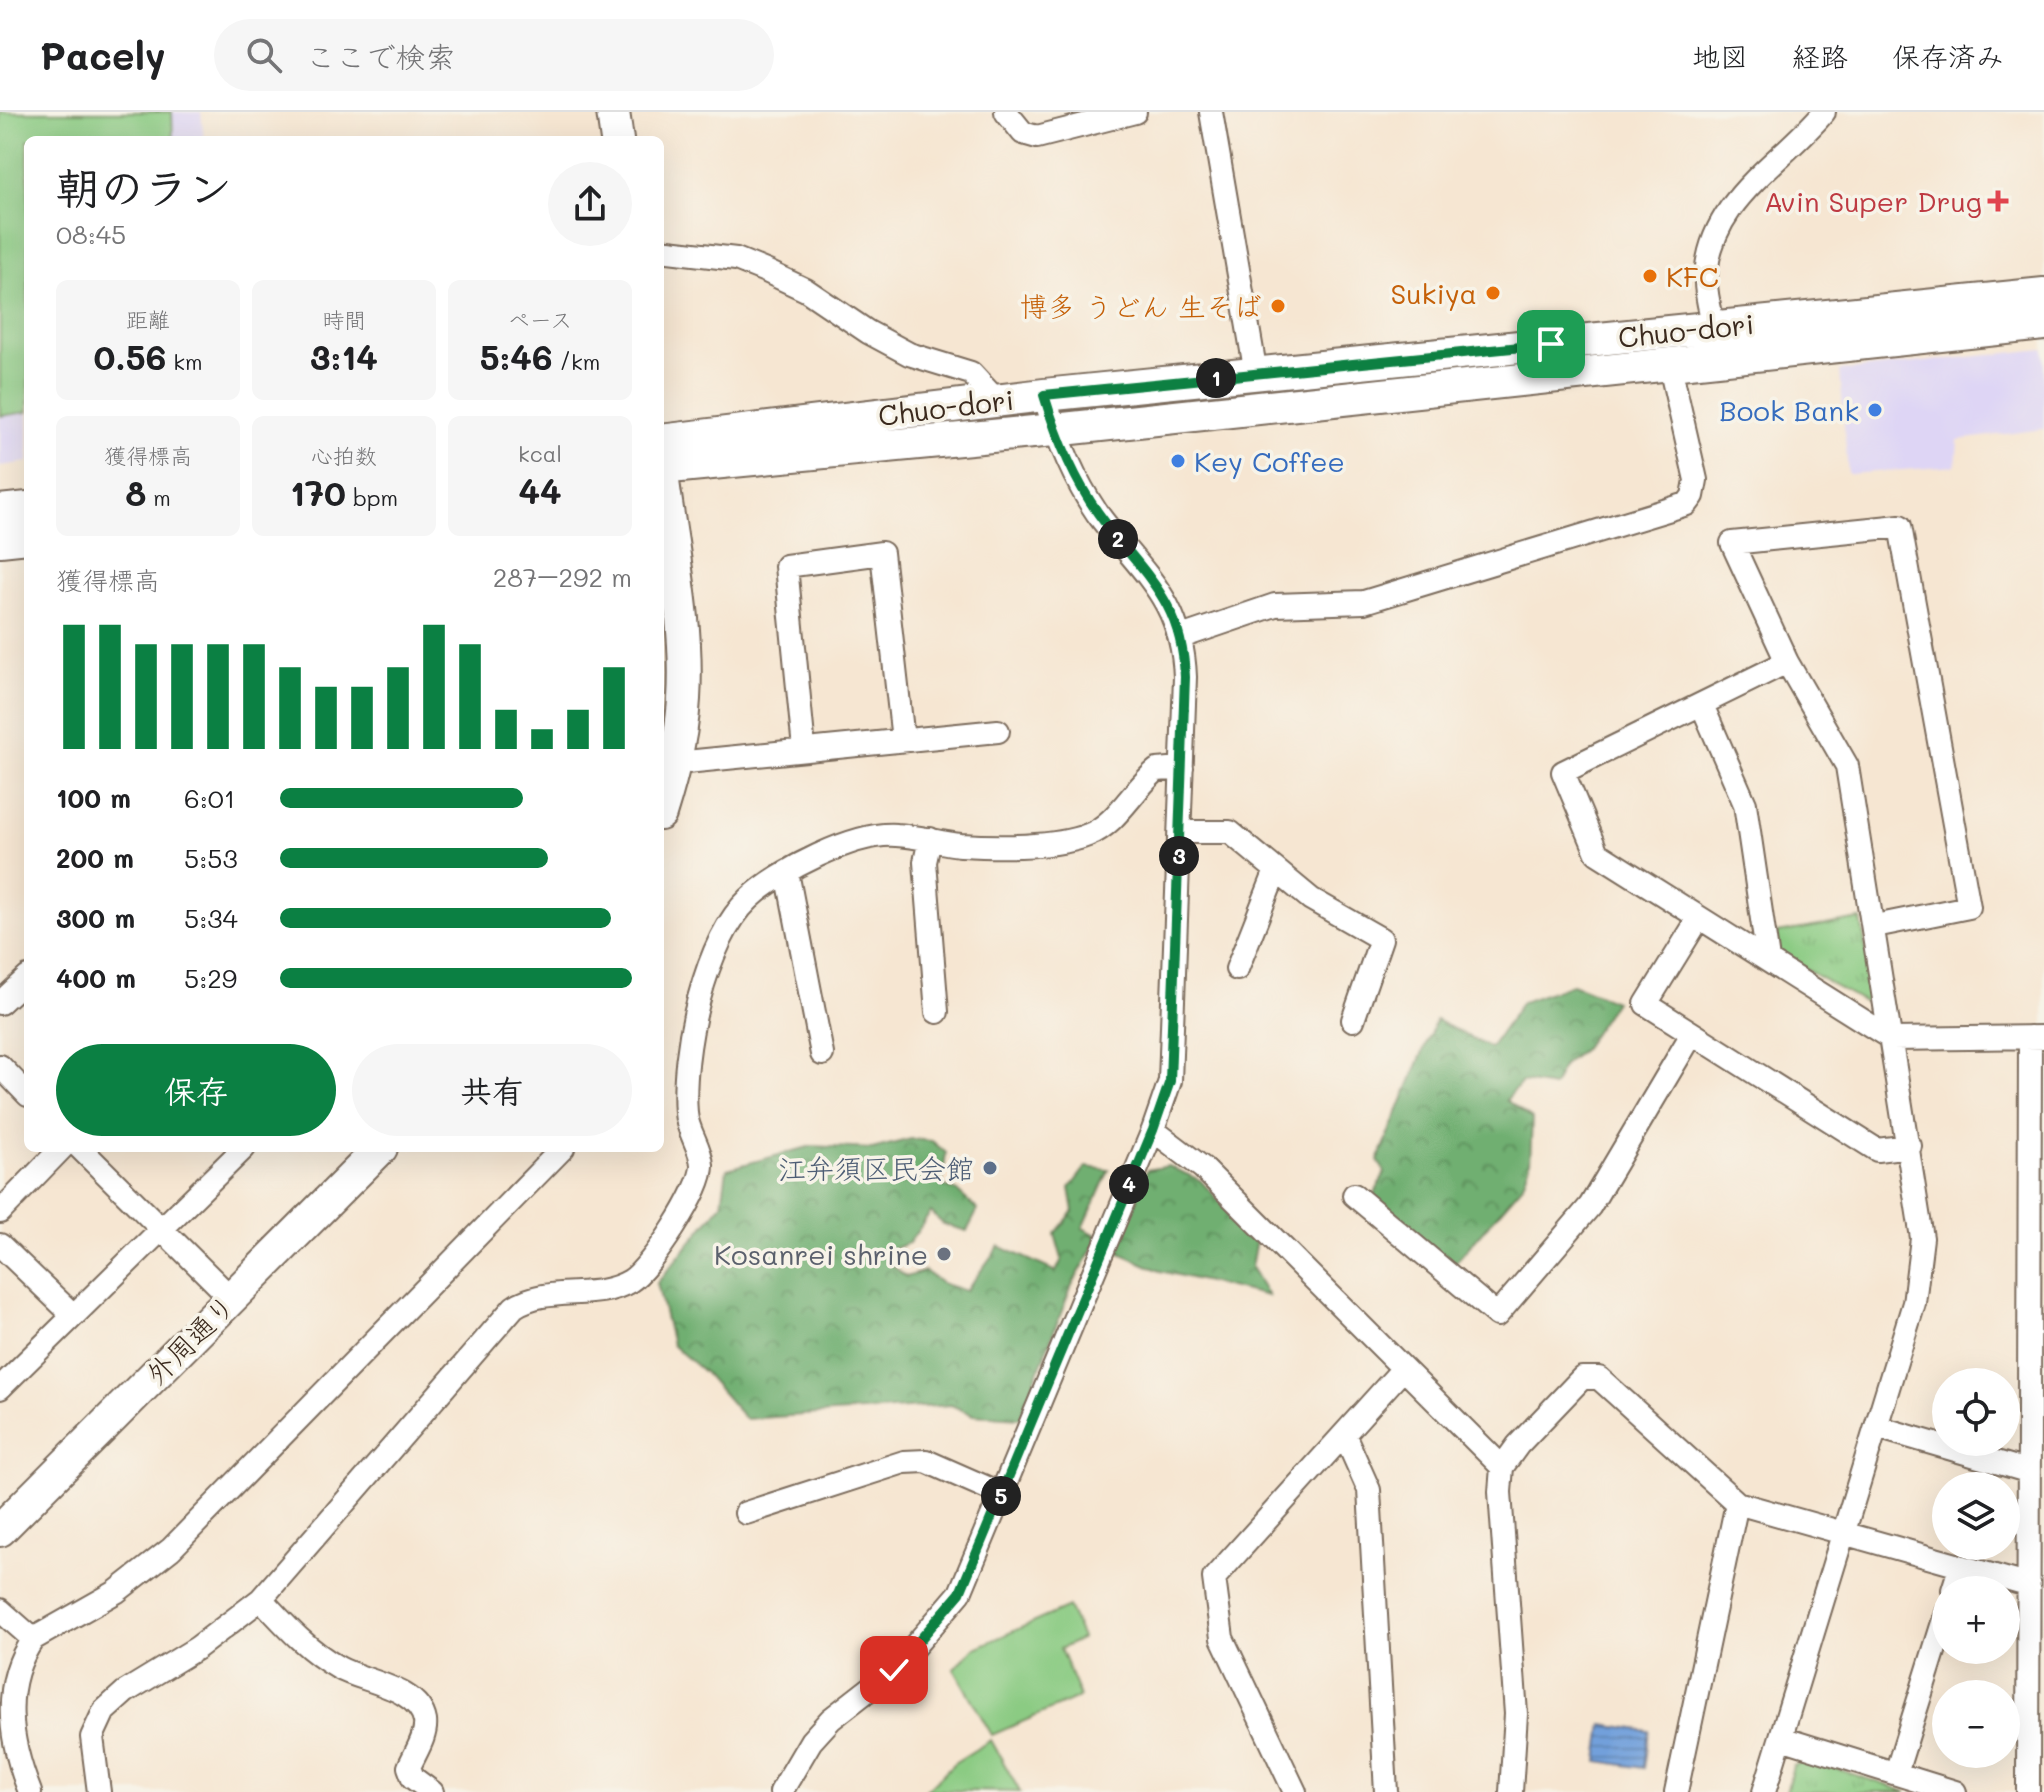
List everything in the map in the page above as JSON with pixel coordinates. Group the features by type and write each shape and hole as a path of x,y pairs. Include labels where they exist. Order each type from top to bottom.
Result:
{"street":[{"path":"613,112 616,136"},
{"path":"1006,112 1023,133 1037,137 1135,112"},
{"path":"1211,112 1256,374"},
{"path":"1714,327 1706,279 1716,227 1742,191 1805,136 1824,112"},
{"path":"664,250 736,259 768,272 806,290 868,332 909,354 971,373 997,401"},
{"name":"Chuo-dori","path":"664,441 1044,395 2044,294"},
{"name":"Chuo-dori","path":"664,468 1054,430 2044,324"},
{"path":"1181,637 1275,605 1364,602 1687,504 1693,496 1696,480 1669,362"},
{"path":"781,1792 811,1741 831,1719 894,1670 960,1593 1153,1130 1170,1081 1185,677 1181,637 1172,609 1096,510 1054,430 1044,395"},
{"path":"664,497 683,634 684,698 676,763 664,801"},
{"path":"0,511 24,508"},
{"path":"1764,1792 1919,1281 1922,1238 1910,1146 1847,766 1787,662 1732,543 1900,526 1969,907 1875,926"},
{"path":"0,540 24,537"},
{"path":"804,749 786,566 882,553 903,740"},
{"path":"1787,662 1563,772 1597,853 1892,1039 2037,1037 2027,1471 2028,1792"},
{"path":"1702,705 1745,804 1768,960"},
{"path":"676,763 998,731"},
{"path":"99,1792 92,1737 104,1711 125,1692 197,1648 261,1599 514,1307 535,1296 611,1289 632,1280 683,1216 702,1166 686,1117 685,1080 710,957 724,926 747,900 787,872 819,856 875,836 894,834 961,845 1051,843 1086,836 1103,828 1157,770 1182,768"},
{"path":"1180,832 1230,832 1275,873 1311,899 1381,939 1353,1020"},
{"path":"930,839 925,862 937,1012"},
{"path":"787,872 822,1054"},
{"path":"1237,969 1275,873"},
{"path":"1699,918 1646,1004 1877,1150 1910,1146"},
{"path":"0,1003 24,981"},
{"path":"1354,1195 1497,1315 1590,1206 1692,1034"},
{"path":"0,1066 24,1091"},
{"path":"1153,1130 1203,1168 1502,1467"},
{"path":"0,1212 58,1152"},
{"path":"84,1152 231,1298"},
{"path":"0,1388 239,1152"},
{"name":"外周通り","path":"0,1530 377,1152"},
{"path":"30,1792 13,1746 9,1722 14,1678 33,1639 116,1592 171,1549 559,1152"},
{"path":"0,1245 73,1315"},
{"path":"1295,1792 1222,1638 1214,1578 1402,1370"},
{"path":"1511,1792 1516,1714 1500,1492 1502,1467 1518,1445 1582,1378 1599,1378 1737,1503 2027,1585"},
{"path":"1877,1427 2027,1471"},
{"path":"1344,1434 1369,1490 1386,1792"},
{"path":"746,1513 904,1462 926,1461 1001,1494"},
{"path":"1676,1792 1737,1503"},
{"path":"1957,1576 1960,1568"},
{"path":"261,1599 292,1634 321,1658 342,1670 404,1694 419,1707 425,1721 423,1737 409,1767 413,1778 432,1792"},
{"path":"0,1610 33,1639"},
{"path":"1896,1773 1932,1658"},
{"path":"1781,1738 1955,1792"}],"shaded area":[{"path":"0,112 201,112 204,136 24,136 24,463 0,466"},
{"path":"2044,349 2044,429 1958,440 1956,466 1848,474 1840,371"}],"green space":[{"path":"0,112 172,112 173,136 24,136 24,413 0,416"},
{"path":"1861,919 1873,994 1864,1002 1780,955 1777,933"},
{"path":"1572,984 1615,1001 1583,1049 1563,1065 1553,1087 1522,1082 1506,1100 1532,1119 1530,1164 1522,1186 1453,1265 1374,1196 1385,1172 1378,1161 1436,1020 1490,1048 1522,1002"},
{"path":"911,1139 932,1141 946,1153 942,1185 958,1192 978,1210 967,1231 943,1224 931,1212 909,1243 892,1249 886,1260 906,1277 925,1271 941,1283 966,1291 999,1246 1056,1272 1062,1259 1055,1234 1074,1211 1070,1188 1086,1167 1109,1170 1083,1228 1100,1237 1072,1285 1020,1418 973,1415 951,1405 745,1419 705,1373 672,1345 657,1283 722,1204 727,1169 812,1146 872,1149"},
{"path":"1168,1166 1200,1180 1256,1240 1251,1267 1268,1296 1160,1271 1118,1252 1117,1245 1147,1170"},
{"path":"1068,1607 1082,1638 1060,1649 1080,1697 992,1735 954,1669 973,1649"},
{"path":"991,1740 1020,1792 926,1790 954,1763"},
{"path":"1810,1760 1907,1792 1786,1792 1793,1766"}],"water":[{"path":"1603,1724 1649,1731 1644,1768 1598,1761"}],"place":[{"name":"Avin Super Drug","path":"1998,201"},
{"name":"KFC","path":"1650,276"},
{"name":"Sukiya","path":"1493,293"},
{"name":"博多 うどん 生そば","path":"1278,306"},
{"name":"Book Bank","path":"1875,410"},
{"name":"Key Coffee","path":"1178,461"},
{"name":"江弁須区民会館","path":"990,1168"},
{"name":"Kosanrei shrine","path":"944,1254"}],"route":[{"path":"894,1670 931,1631 960,1593 1153,1130 1170,1081 1185,677 1181,637 1172,609 1096,510 1080,483 1054,430 1044,395 1551,344"}]}
